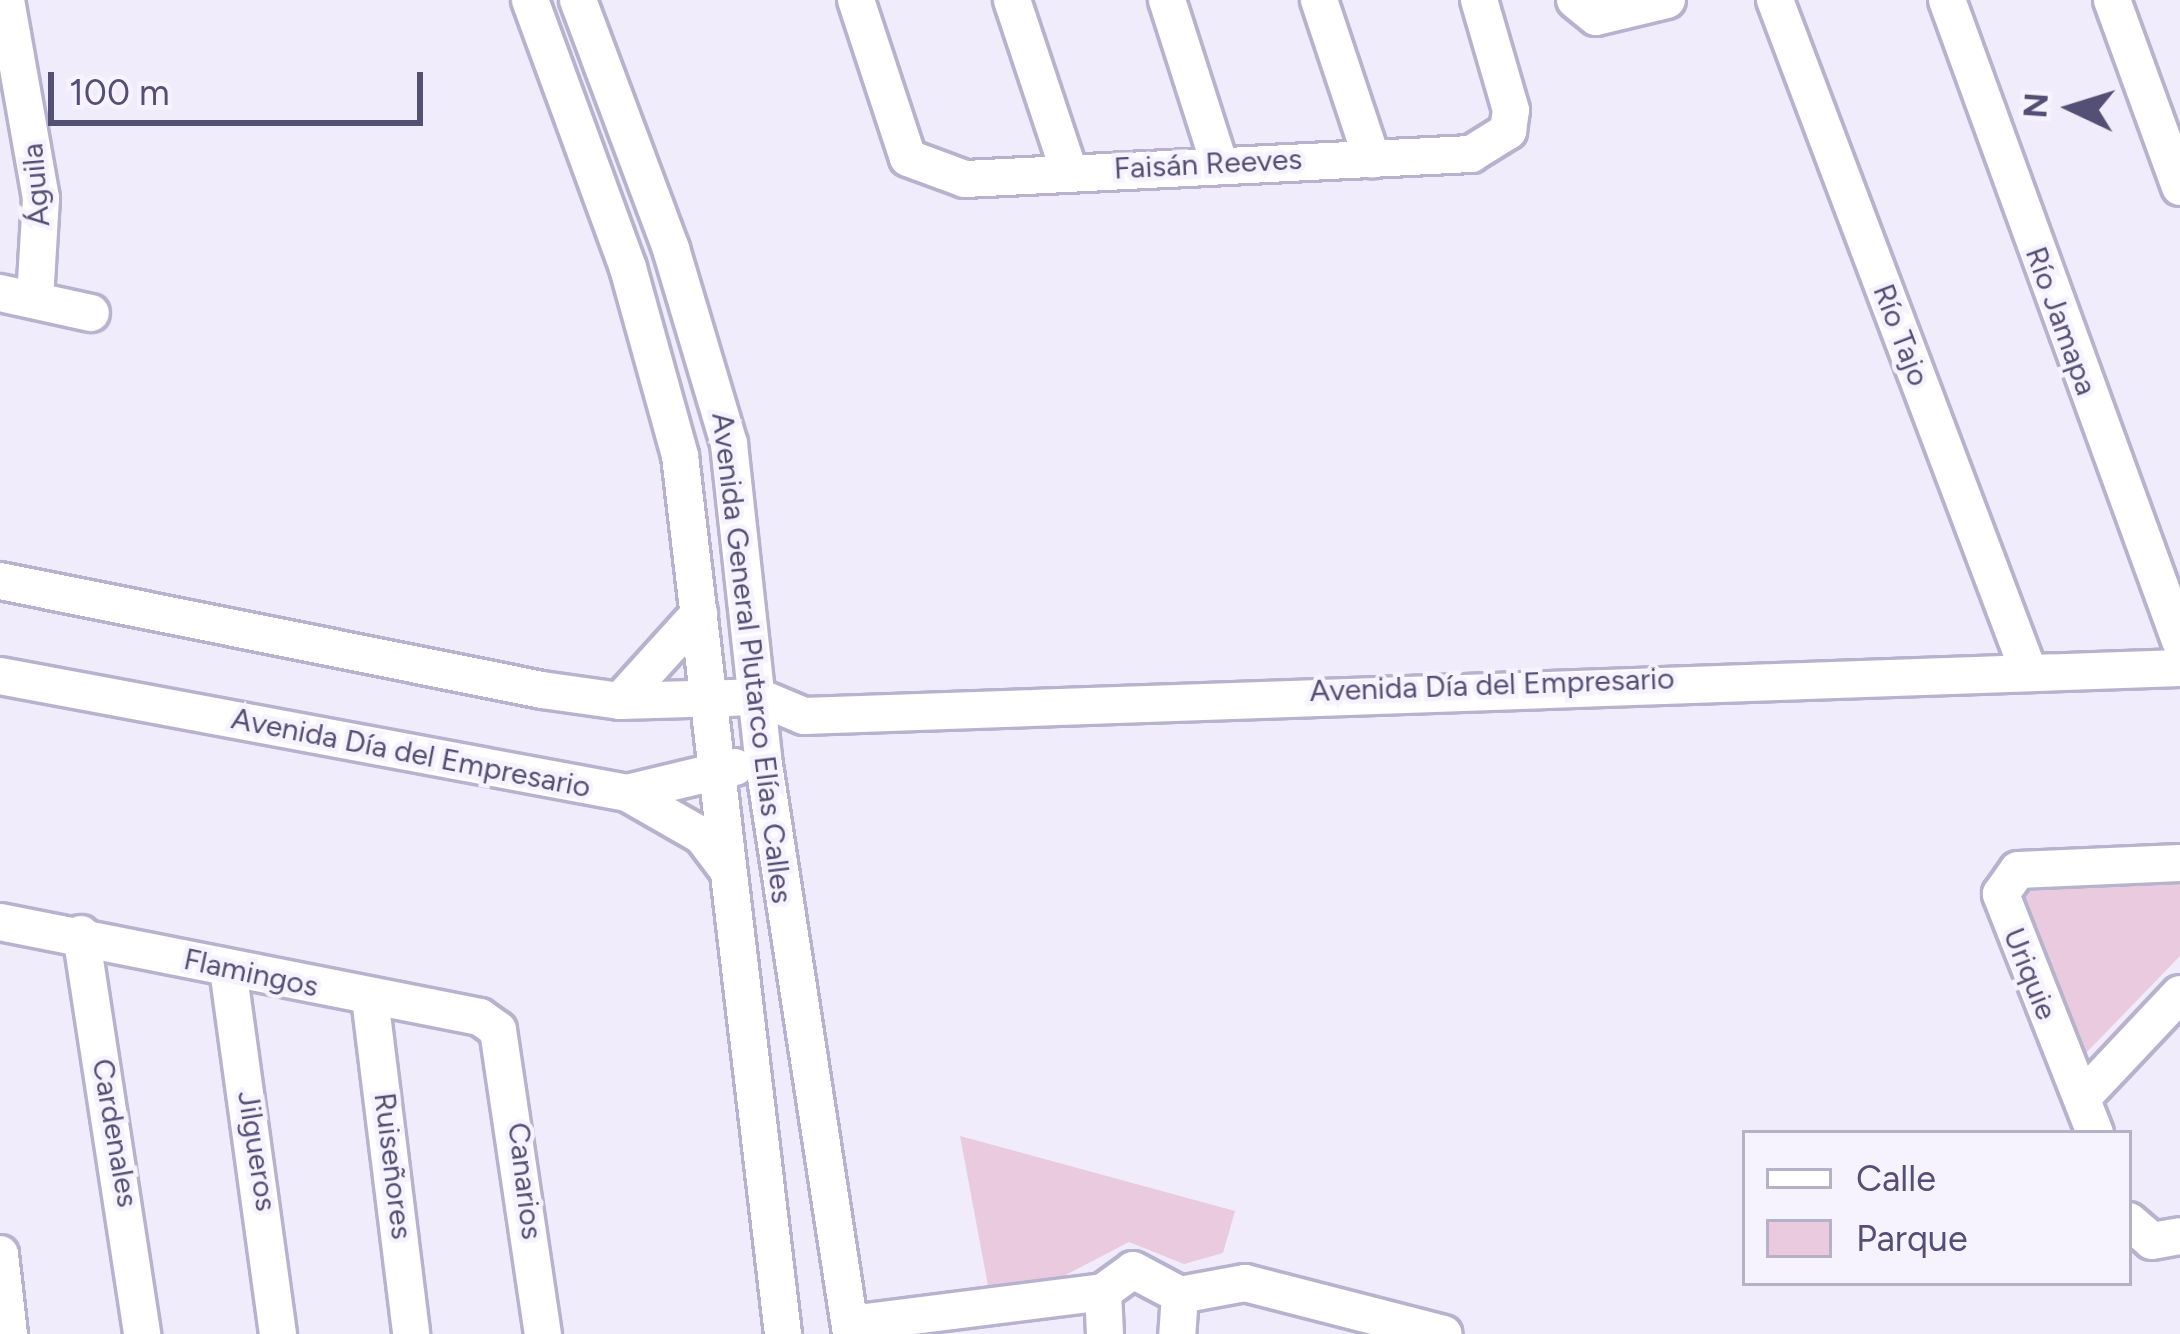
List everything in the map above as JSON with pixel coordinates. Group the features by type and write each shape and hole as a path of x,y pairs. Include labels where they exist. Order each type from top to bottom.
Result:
{"street":[{"name":"Águila","path":"7,0 41,198 18,296"},
{"name":"Avenida General Plutarco Elías Calles","path":"530,0 665,386 699,614 713,774 783,1334"},
{"name":"Avenida General Plutarco Elías Calles","path":"578,0 713,374 759,697 763,758 850,1329"},
{"name":"Faisán Reeves","path":"856,0 908,158 943,178 1218,160 1471,154 1508,131 1507,86 1479,0"},
{"path":"1012,0 1069,171"},
{"path":"1167,0 1218,160"},
{"path":"1319,0 1372,159"},
{"path":"1575,0 1614,17 1667,0"},
{"name":"Río Tajo","path":"1775,0 2028,670"},
{"name":"Río Jamapa","path":"1948,0 2180,641"},
{"path":"2112,0 2180,187"},
{"path":"18,296 91,313"},
{"name":"Avenida Día del Empresario","path":"0,581 620,701 759,697 804,716 2180,668"},
{"path":"620,701 699,614"},
{"name":"Avenida Día del Empresario","path":"0,676 627,793 763,758 804,716"},
{"path":"627,793 688,826 727,869"},
{"name":"Uriquie","path":"2094,1130 2005,912 2005,880 2018,869 2180,862"},
{"name":"Flamingos","path":"0,922 80,934 498,1030"},
{"name":"Cardenales","path":"80,934 142,1334"},
{"name":"Jilgueros","path":"228,969 278,1334"},
{"path":"2082,1098 2180,994"},
{"name":"Ruiseñores","path":"370,998 411,1334"},
{"name":"Canarios","path":"498,1030 543,1334"},
{"path":"2132,1224 2152,1241 2180,1236"},
{"path":"0,1254 9,1334"},
{"path":"776,1268 808,1334"},
{"path":"850,1329 935,1324 1103,1292 1132,1270 1180,1295 1245,1283 1444,1334"},
{"path":"1103,1292 1105,1334"},
{"path":"1177,1334 1180,1295"}],"green space":[{"path":"2013,884 2180,884 2180,956 2086,1053 2064,1045"},
{"path":"960,1136 1235,1211 1223,1253 1184,1264 1129,1242 1056,1280 989,1291"}]}
